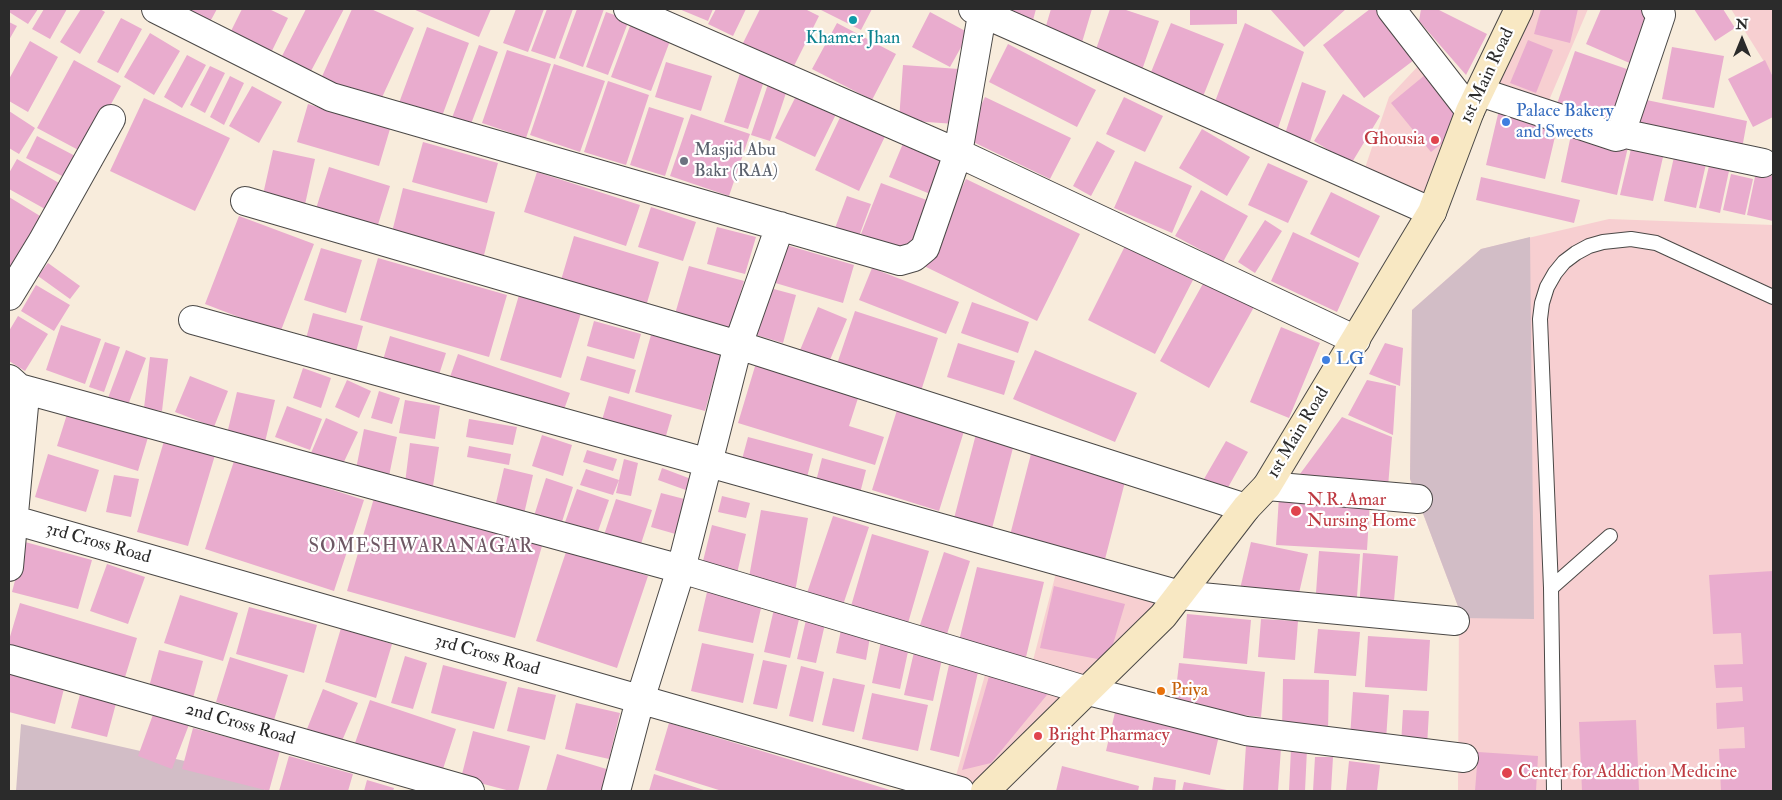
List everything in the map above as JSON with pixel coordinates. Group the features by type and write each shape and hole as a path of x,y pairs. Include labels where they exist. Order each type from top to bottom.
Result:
{"street":[{"path":"156,9 331,97 900,261 914,258 925,248 958,153 980,10 1432,212"},
{"path":"628,9 958,153 1356,340"},
{"path":"1390,9 1475,101 1616,137 1620,136 1661,15 1660,11 1656,9"},
{"name":"1st Main Road","path":"985,791 1163,616 1246,508 1267,486 1432,212 1475,101 1519,9"},
{"path":"9,296 42,242 111,119"},
{"path":"1621,133 1763,163"},
{"path":"245,201 738,345 1246,508"},
{"path":"616,791 640,700 681,569 738,345 780,226"},
{"path":"193,320 1180,595 1455,621"},
{"path":"9,567 24,406 14,384"},
{"path":"14,384 681,569 1088,691 1246,731 1464,758"},
{"path":"1267,486 1418,499"},
{"name":"3rd Cross Road","path":"14,520 960,791"},
{"name":"2nd Cross Road","path":"9,659 470,791"}],"lane":[{"path":"1554,791 1551,588 1540,318 1547,287 1564,262 1589,246 1603,242 1631,239 1656,243 1773,297"},
{"path":"1551,588 1610,536"}],"shaded area":[{"path":"1532,9 1588,9 1547,105 1496,86"},
{"path":"1731,9 1773,9 1773,76"},
{"path":"1420,64 1464,113 1429,205 1364,171 1389,97"},
{"path":"1609,219 1773,225 1773,791 1458,791 1459,609 1410,479 1412,310 1481,249"},
{"path":"1530,237 1534,619 1459,618 1459,609 1410,479 1412,310 1481,249"},
{"path":"1056,573 1167,603 1087,682 1032,664"},
{"path":"987,668 1075,691 979,784 955,779"},
{"path":"21,724 260,778 265,791 16,791"}],"building":[{"path":"9,9 38,9 28,24 9,12"},
{"path":"44,9 67,9 50,39 32,29"},
{"path":"81,9 100,9 105,12 80,54 60,42"},
{"path":"164,9 217,9 205,31"},
{"path":"242,9 269,9 288,18 267,61 226,41"},
{"path":"306,9 344,9 311,71 282,56"},
{"path":"352,9 371,9 414,28 378,106 320,81"},
{"path":"413,9 491,9 479,37"},
{"path":"516,9 544,9 528,52 503,43"},
{"path":"547,9 573,9 555,59 531,51"},
{"path":"577,9 604,9 583,67 559,58"},
{"path":"679,9 713,9 708,21"},
{"path":"716,9 746,9 733,36 708,24"},
{"path":"760,9 805,9 819,16 792,70 742,45"},
{"name":"Khamer Jhan","path":"819,9 872,9 861,30"},
{"path":"1001,9 1036,9 1032,24"},
{"path":"1051,9 1092,9 1080,49 1042,39"},
{"path":"1110,9 1123,9 1159,21 1142,70 1094,55"},
{"path":"1190,9 1237,9 1237,24 1190,25"},
{"path":"1270,9 1346,9 1304,47"},
{"path":"1370,9 1380,9 1418,57 1364,98 1323,45"},
{"path":"1421,9 1437,9 1487,34 1466,75 1419,21"},
{"path":"1541,9 1578,9 1570,43 1534,34"},
{"path":"1601,9 1655,9 1641,68 1586,44"},
{"path":"1694,9 1723,9 1735,28 1715,41"},
{"path":"606,12 629,20 608,75 586,67"},
{"path":"930,12 969,33 950,67 912,47"},
{"path":"121,18 142,29 118,73 97,62"},
{"path":"9,22 17,26 9,40"},
{"path":"837,23 896,54 872,100 812,69"},
{"path":"1171,23 1224,44 1200,104 1147,82"},
{"path":"1245,23 1304,52 1275,137 1211,112"},
{"path":"630,26 670,41 651,91 611,77"},
{"path":"427,27 469,43 441,119 399,103"},
{"path":"150,33 180,51 154,95 124,77"},
{"path":"1528,40 1553,50 1536,93 1510,83"},
{"path":"30,41 58,57 28,112 9,101 9,79"},
{"path":"1008,44 1096,90 1077,127 989,82"},
{"path":"479,45 498,52 468,132 449,126"},
{"path":"1672,47 1724,56 1714,108 1662,99"},
{"path":"507,50 551,64 526,138 482,123"},
{"path":"1575,51 1644,75 1626,128 1557,104"},
{"path":"187,55 206,65 182,108 164,97"},
{"path":"74,60 121,86 84,153 37,128"},
{"path":"1765,60 1773,77 1773,117 1753,127 1728,79"},
{"path":"666,62 712,76 701,111 655,97"},
{"path":"554,64 605,81 580,152 530,135"},
{"path":"903,65 959,69 955,124 899,120"},
{"path":"210,66 225,73 205,113 190,105"},
{"path":"742,67 766,75 748,129 724,122"},
{"path":"1425,75 1466,124 1431,152 1391,103"},
{"path":"230,76 244,83 224,125 210,117"},
{"path":"770,78 789,84 770,141 751,135"},
{"path":"608,81 649,95 626,165 584,152"},
{"path":"1302,82 1326,91 1308,148 1283,140"},
{"path":"252,86 282,102 259,143 229,126"},
{"path":"800,88 839,108 815,157 775,138"},
{"path":"1343,94 1380,116 1351,164 1314,141"},
{"path":"985,97 1071,138 1050,179 965,138"},
{"path":"1124,97 1163,116 1145,152 1106,134"},
{"path":"144,98 230,138 195,211 110,171"},
{"path":"1637,98 1747,121 1741,154 1631,132"},
{"path":"308,104 390,129 379,166 297,142"},
{"path":"649,107 684,118 665,176 630,165"},
{"path":"844,109 888,130 859,191 815,170"},
{"path":"1499,110 1558,124 1545,179 1486,165"},
{"path":"9,111 35,128 19,154 9,148"},
{"path":"691,114 750,134 729,196 670,176"},
{"path":"1202,129 1250,157 1227,196 1179,168"},
{"path":"1571,135 1628,147 1617,195 1561,182"},
{"path":"37,136 79,158 68,179 26,158"},
{"path":"904,141 950,159 935,196 889,177"},
{"path":"1097,141 1115,151 1091,196 1073,186"},
{"path":"423,142 498,163 487,203 412,182"},
{"path":"1631,149 1663,157 1653,201 1620,195"},
{"path":"273,150 315,159 304,209 262,199"},
{"path":"1674,157 1706,164 1696,208 1664,201"},
{"path":"17,159 59,183 45,209 9,189 9,173"},
{"path":"1135,161 1192,186 1172,233 1114,208"},
{"path":"1268,163 1308,181 1288,223 1248,205"},
{"path":"1709,166 1729,171 1720,213 1699,208"},
{"path":"329,167 390,186 376,231 315,212"},
{"path":"537,172 640,205 626,246 524,212"},
{"path":"1756,172 1773,176 1773,221 1747,215"},
{"path":"1731,174 1753,179 1745,215 1723,210"},
{"path":"1481,177 1580,200 1574,223 1476,200"},
{"path":"966,179 1080,234 1037,321 924,266"},
{"path":"881,183 932,202 912,253 861,234"},
{"path":"403,188 495,212 482,263 390,240"},
{"path":"1201,190 1248,216 1223,262 1175,236"},
{"path":"1331,192 1380,216 1359,258 1310,234"},
{"path":"847,196 871,204 858,239 834,231"},
{"path":"9,197 45,219 12,271 9,269"},
{"path":"651,207 696,222 683,261 638,247"},
{"path":"239,216 314,244 280,333 205,304"},
{"path":"1265,220 1282,231 1255,273 1238,262"},
{"path":"717,227 756,237 745,274 707,264"},
{"path":"1293,232 1359,263 1337,312 1271,281"},
{"path":"574,236 659,262 644,313 559,287"},
{"path":"783,244 854,265 843,303 772,282"},
{"path":"1125,246 1193,280 1155,354 1088,320"},
{"path":"321,248 362,260 346,313 304,300"},
{"path":"378,258 507,295 489,357 360,320"},
{"path":"48,263 80,286 70,299 38,276"},
{"path":"689,266 744,281 730,329 675,314"},
{"path":"872,268 959,302 946,334 859,300"},
{"path":"1205,280 1254,307 1209,388 1160,361"},
{"path":"36,285 70,305 54,331 21,311"},
{"path":"770,288 796,295 783,343 756,335"},
{"path":"519,295 581,313 561,378 500,360"},
{"path":"972,302 1029,322 1018,353 961,333"},
{"path":"818,307 847,319 827,367 798,355"},
{"path":"855,311 938,338 921,391 837,364"},
{"path":"313,313 363,326 354,359 304,346"},
{"path":"18,316 48,334 25,371 9,361 9,331"},
{"path":"594,321 641,334 634,359 587,346"},
{"path":"61,325 101,339 85,384 46,370"},
{"path":"1281,327 1320,343 1289,418 1250,402"},
{"path":"651,335 721,354 705,411 635,392"},
{"path":"390,336 446,353 436,384 381,367"},
{"path":"105,342 120,347 104,392 89,387"},
{"path":"958,343 1015,361 1004,395 947,377"},
{"path":"1385,343 1403,348 1400,386 1369,374"},
{"path":"126,350 146,358 128,405 108,398"},
{"path":"1035,350 1137,393 1115,442 1013,399"},
{"path":"458,354 570,393 562,415 450,377"},
{"path":"587,356 636,370 629,394 580,380"},
{"path":"150,357 168,359 162,411 144,408"},
{"path":"756,363 859,395 849,426 884,437 875,465 738,423"},
{"path":"303,368 331,378 321,408 293,398"},
{"path":"190,376 228,391 214,427 175,412"},
{"path":"347,380 371,391 359,418 335,407"},
{"path":"1367,380 1396,386 1393,435 1348,415"},
{"path":"379,391 400,398 392,424 371,418"},
{"path":"237,392 275,400 265,442 227,434"},
{"path":"609,396 672,415 663,446 600,427"},
{"path":"405,400 440,406 435,439 399,433"},
{"path":"287,406 322,419 310,450 275,437"},
{"path":"898,407 965,428 939,511 872,490"},
{"path":"69,408 149,434 138,471 57,446"},
{"path":"1342,417 1392,437 1388,487 1297,478"},
{"path":"326,418 358,432 342,466 311,453"},
{"path":"469,419 517,427 513,445 466,437"},
{"path":"364,429 397,437 389,476 356,469"},
{"path":"976,434 1014,444 989,540 951,530"},
{"path":"542,435 572,445 563,476 532,466"},
{"path":"748,437 813,454 806,481 741,463"},
{"path":"164,441 215,455 188,546 137,532"},
{"path":"1226,441 1248,452 1226,491 1204,479"},
{"path":"410,443 439,447 433,486 405,483"},
{"path":"469,446 511,454 509,465 467,457"},
{"path":"587,450 617,459 613,471 583,462"},
{"path":"1032,450 1127,474 1104,563 1009,539"},
{"path":"48,454 99,470 86,512 35,497"},
{"path":"235,458 364,500 334,591 205,549"},
{"path":"822,458 866,470 859,497 815,485"},
{"path":"624,459 638,463 631,496 616,493"},
{"path":"504,468 533,475 524,514 495,507"},
{"path":"662,468 699,482 694,493 658,480"},
{"path":"586,469 619,480 613,495 580,485"},
{"path":"114,475 139,479 131,517 106,512"},
{"path":"546,478 573,487 561,525 534,516"},
{"path":"577,489 609,500 596,537 564,525"},
{"path":"661,493 696,502 686,537 651,527"},
{"path":"722,496 750,503 746,518 718,512"},
{"path":"1279,496 1370,501 1367,550 1276,545"},
{"path":"374,498 542,546 515,638 347,591"},
{"path":"616,499 652,510 640,547 604,535"},
{"path":"761,510 808,518 795,592 748,583"},
{"path":"833,516 869,527 843,605 807,593"},
{"path":"712,525 746,534 736,578 701,569"},
{"path":"872,534 929,551 906,630 849,613"},
{"path":"25,542 92,560 78,609 12,592"},
{"path":"1251,542 1308,554 1297,602 1240,589"},
{"path":"567,549 648,576 617,668 536,641"},
{"path":"1319,551 1360,554 1356,610 1315,607"},
{"path":"944,552 970,561 947,634 920,625"},
{"path":"1363,553 1398,556 1393,612 1359,609"},
{"path":"107,564 145,577 128,624 90,611"},
{"path":"977,567 1044,582 1026,657 959,641"},
{"path":"1773,571 1773,791 1721,791 1719,749 1745,748 1744,727 1717,729 1716,703 1743,701 1742,687 1716,688 1714,665 1743,664 1741,633 1713,634 1709,575"},
{"path":"1054,586 1125,604 1108,661 1040,648"},
{"path":"707,592 762,604 753,643 698,631"},
{"path":"180,595 238,613 223,661 164,643"},
{"path":"20,603 137,638 122,687 9,653 9,640"},
{"path":"249,607 317,625 304,673 236,654"},
{"path":"774,609 800,615 790,658 764,652"},
{"path":"1187,614 1251,620 1247,664 1183,658"},
{"path":"1261,619 1298,621 1295,660 1258,657"},
{"path":"806,620 825,624 816,663 797,659"},
{"path":"341,628 392,644 376,698 325,682"},
{"path":"1318,629 1360,632 1356,676 1314,673"},
{"path":"841,630 870,637 866,660 836,653"},
{"path":"1368,636 1430,640 1427,691 1365,687"},
{"path":"881,641 909,647 900,689 872,683"},
{"path":"702,643 754,654 743,703 691,691"},
{"path":"159,650 203,661 193,698 149,687"},
{"path":"914,652 942,659 933,701 904,695"},
{"path":"405,656 427,663 413,709 391,703"},
{"path":"230,657 288,675 274,720 216,702"},
{"path":"763,660 787,665 777,709 753,704"},
{"path":"1179,663 1265,672 1261,717 1174,708"},
{"path":"443,665 507,682 494,729 431,713"},
{"path":"949,665 978,672 959,757 930,750"},
{"path":"801,666 824,672 813,722 789,716"},
{"path":"11,667 66,681 55,724 9,712 9,676"},
{"path":"990,673 1051,690 991,763 962,770"},
{"path":"833,678 865,685 854,732 822,725"},
{"path":"1283,679 1329,680 1328,732 1282,730"},
{"path":"82,687 118,696 107,737 71,728"},
{"path":"518,687 556,695 545,740 507,731"},
{"path":"323,689 358,703 339,748 305,734"},
{"path":"1353,692 1389,695 1386,740 1350,738"},
{"path":"872,693 928,705 918,751 862,739"},
{"path":"370,700 456,729 442,772 355,743"},
{"path":"576,703 620,713 609,759 565,749"},
{"path":"1116,708 1220,731 1210,775 1106,751"},
{"path":"155,709 190,722 172,769 138,756"},
{"path":"1403,710 1429,711 1427,746 1401,745"},
{"path":"1636,720 1639,791 1582,791 1579,722"},
{"path":"669,723 890,791 722,791 655,770"},
{"path":"193,728 280,751 269,791 182,769"},
{"path":"473,731 530,746 518,791 510,791 461,778"},
{"path":"1246,745 1281,748 1278,791 1243,791"},
{"path":"1291,749 1307,749 1305,791 1289,791"},
{"name":"Center for Addiction Medicine","path":"1478,752 1538,756 1536,791 1475,791"},
{"path":"557,754 613,771 607,791 546,791"},
{"path":"289,756 353,774 348,791 279,791"},
{"path":"1315,757 1333,757 1331,791 1313,791"},
{"path":"1349,761 1380,765 1377,791 1346,791"},
{"path":"1062,766 1139,786 1138,791 1056,791"},
{"path":"654,774 707,791 649,791"},
{"path":"1154,777 1176,780 1175,791 1152,791"},
{"path":"367,780 394,788 393,791 364,791"},
{"path":"1184,782 1227,790 1227,791 1182,791"}],"place":[{"name":"Khamer Jhan","path":"853,20"},
{"name":"Palace Bakery and Sweets","path":"1506,122"},
{"name":"Ghousia","path":"1435,140"},
{"name":"Masjid Abu Bakr (RAA)","path":"684,161"},
{"name":"LG","path":"1326,360"},
{"name":"N.R. Amar Nursing Home","path":"1296,511"},
{"name":"Priya","path":"1161,691"},
{"name":"Bright Pharmacy","path":"1038,736"},
{"name":"Center for Addiction Medicine","path":"1507,773"}],"district":[{"name":"SOMESHWARANAGAR","path":"421,548"}]}
